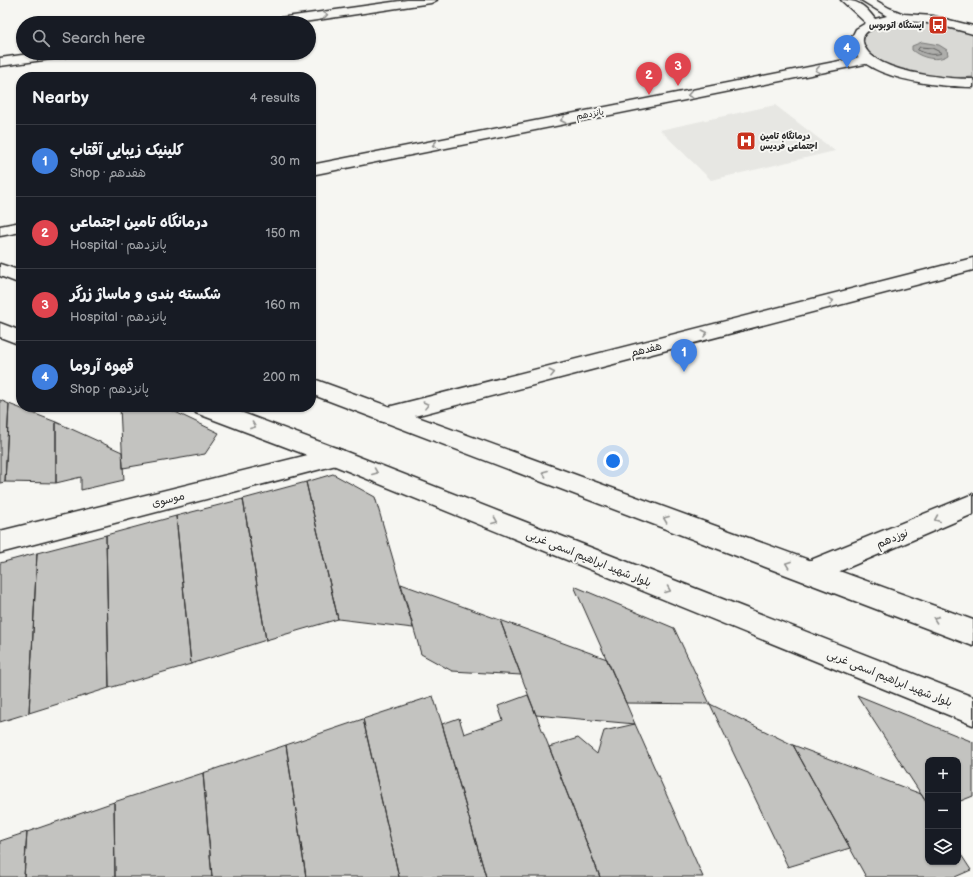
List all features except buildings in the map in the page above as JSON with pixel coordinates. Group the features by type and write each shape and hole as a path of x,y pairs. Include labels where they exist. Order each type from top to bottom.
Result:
{"street":[{"path":"316,17 431,0"},
{"path":"847,0 865,14 872,23"},
{"path":"867,0 885,11 903,18"},
{"path":"970,86 939,83 913,78 890,70 870,59 859,48 857,43 857,35 862,29 872,23 903,18 940,21 973,30"},
{"name":"پانزدهم","path":"316,169 870,59"},
{"path":"0,62 16,60"},
{"path":"0,231 16,228"},
{"name":"هفدهم","path":"388,415 973,264"},
{"path":"0,270 16,276"},
{"path":"0,330 16,336"},
{"path":"316,388 973,633"},
{"name":"بلوار شهید ابراهیم اسمی غربی","path":"217,412 336,457 973,712"},
{"name":"موسوی","path":"0,542 336,457"},
{"name":"نوزدهم","path":"810,572 973,504"}],"shaded area":[{"path":"913,21 959,29 973,34 973,77 945,77 928,75 893,67 879,60 868,51 862,39 870,28 876,25 891,22"},
{"name":"درمانگاه تامین اجتماعی فردیس","path":"775,105 835,151 711,180 660,130"}],"water":[{"path":"922,42 939,45 947,50 948,55 935,59 925,57 912,50 912,46"}],"place":[{"name":"ایستگاه اتوبوس","path":"938,25"},
{"name":"قهوه آروما","path":"847,68"},
{"name":"شکسته بندی و ماساژ زرگر","path":"678,86"},
{"name":"درمانگاه تامین اجتماعى","path":"649,95"},
{"name":"درمانگاه تامین اجتماعی فردیس","path":"746,141"},
{"name":"کلینیک زیبایی آقتاب","path":"684,372"}]}
